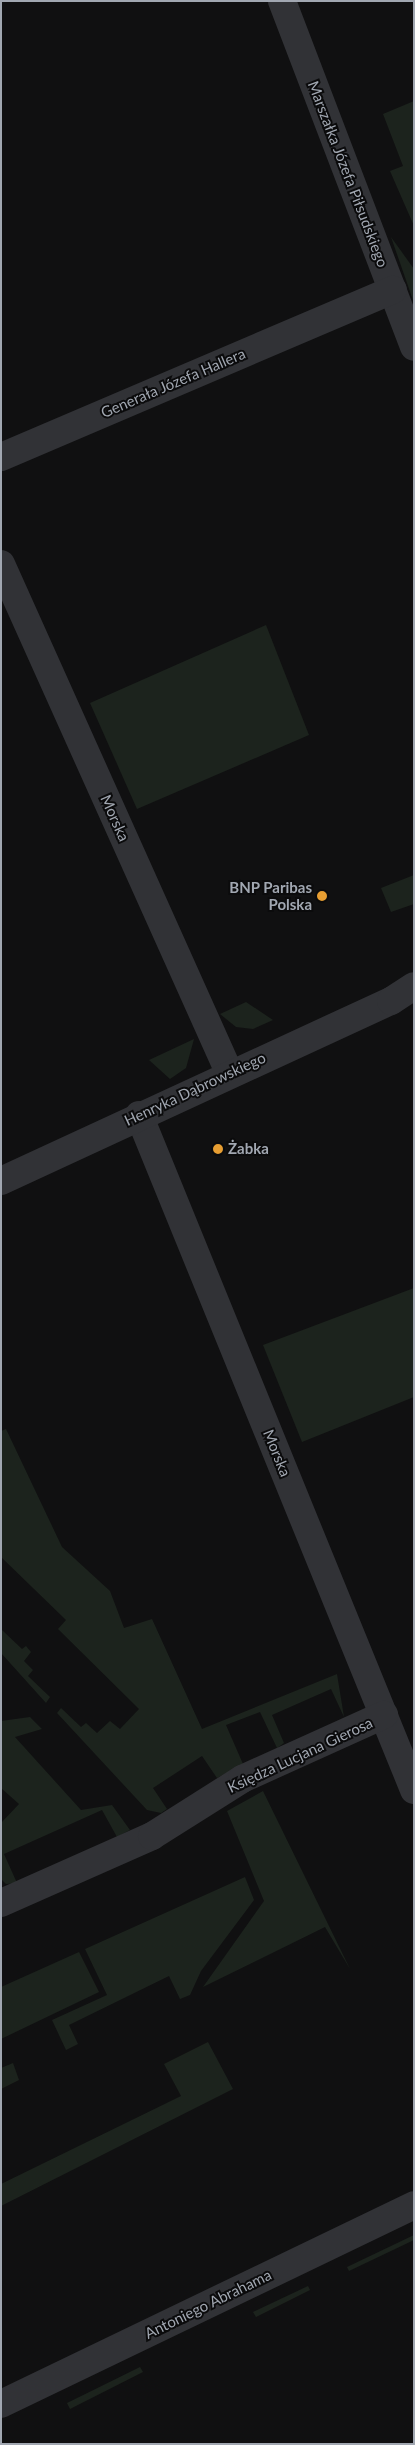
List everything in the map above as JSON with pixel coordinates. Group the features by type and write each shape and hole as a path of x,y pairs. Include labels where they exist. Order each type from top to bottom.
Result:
{"street":[{"name":"Marszałka Józefa Piłsudskiego","path":"282,1 414,347"},
{"name":"Generała Józefa Hallera","path":"1,456 393,290"},
{"name":"Morska","path":"1,564 229,1072"},
{"name":"Henryka Dąbrowskiego","path":"1,1181 229,1072 402,999 414,986"},
{"name":"Morska","path":"139,1115 414,1790"},
{"name":"Księdza Lucjana Gierosa","path":"1,1903 152,1836 242,1779 384,1715"},
{"name":"Antoniego Abrahama","path":"1,2404 414,2205"}],"shaded area":[{"path":"414,101 414,226 390,171 403,166 383,114"},
{"path":"391,237 414,269 414,303"},
{"path":"266,625 309,735 137,809 90,703"},
{"path":"414,875 414,904 391,912 381,888"},
{"path":"246,1002 273,1020 253,1029 236,1027 220,1014"},
{"path":"194,1039 186,1068 170,1079 149,1060"},
{"path":"414,1288 414,1397 302,1442 263,1345"},
{"path":"6,1429 62,1547 110,1591 124,1628 152,1619 202,1729 337,1674 344,1717 331,1689 272,1715 284,1743 277,1748 260,1712 226,1725 243,1764 217,1778 202,1756 153,1788 167,1809 161,1813 147,1810 57,1713 61,1708 81,1727 86,1723 97,1733 110,1721 120,1729 139,1709 58,1629 66,1620 1,1557 1,1431"},
{"path":"1,1629 22,1649 26,1646 31,1652 24,1661 33,1670 28,1676 50,1697 46,1703 1,1653"},
{"path":"30,1717 42,1729 15,1737 81,1810 112,1805 130,1830 117,1837 102,1810 4,1854 17,1883 6,1884 1,1879 1,1823 19,1804 1,1788 1,1721"},
{"path":"263,1791 350,1969 325,1927 203,1987 264,1901 227,1811"},
{"path":"245,1877 254,1900 201,1971 190,1995 180,1999 169,1976 69,2025 78,2044 66,2050 52,2020 107,1995 85,1949"},
{"path":"79,1952 99,1992 1,2039 1,1987"},
{"path":"208,2042 233,2089 1,2206 1,2184 181,2096 164,2064"},
{"path":"13,2063 19,2080 1,2089 1,2068"},
{"path":"414,2235 414,2240 349,2271 347,2267"},
{"path":"308,2286 310,2290 256,2317 253,2312"},
{"path":"140,2367 143,2372 70,2409 67,2403"}],"place":[{"name":"BNP Paribas Polska","path":"322,896"},
{"name":"Żabka","path":"218,1149"}]}
